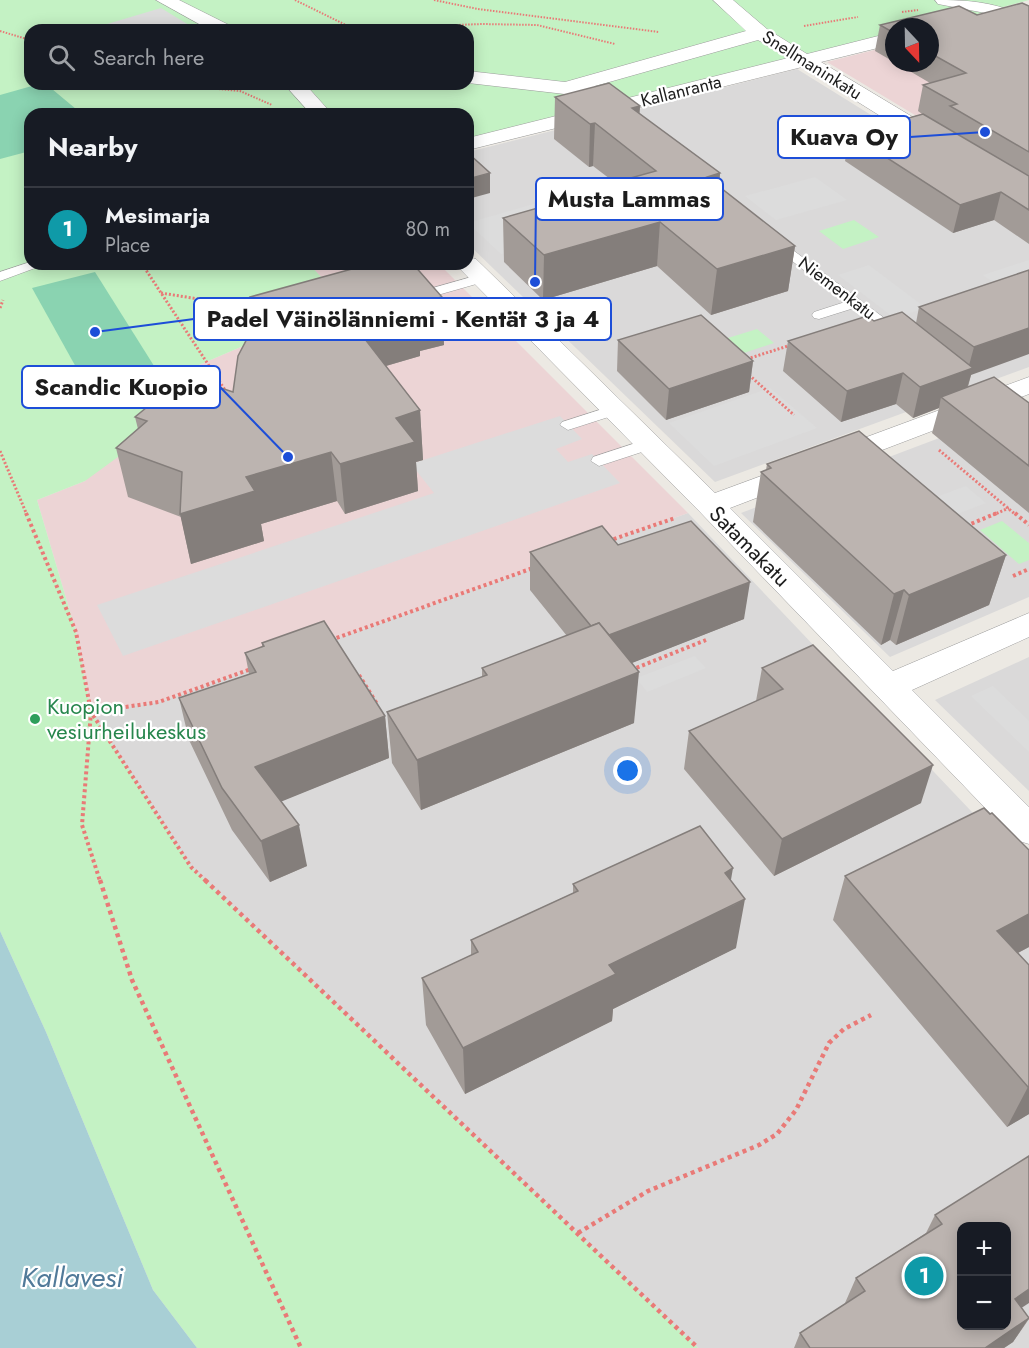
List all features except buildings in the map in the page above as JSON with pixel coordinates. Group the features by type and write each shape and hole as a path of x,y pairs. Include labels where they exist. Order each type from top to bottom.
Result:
{"street":[{"path":"165,0 212,24"},
{"path":"720,0 729,0"},
{"name":"Snellmaninkatu","path":"720,0 760,33 956,153"},
{"path":"944,0 1001,11 1029,26"},
{"path":"960,21 1001,11"},
{"path":"570,87 760,33"},
{"name":"Kallanranta","path":"474,142 885,40"},
{"path":"474,78 570,87 638,101"},
{"path":"300,90 316,108"},
{"name":"Satamakatu","path":"475,271 710,505 1029,830"},
{"path":"710,505 978,395 1029,385"},
{"path":"889,687 1029,624"}],"lane":[{"name":"Niemenkatu","path":"766,234 909,343"},
{"path":"0,278 24,269"},
{"path":"400,301 475,271"},
{"path":"819,315 856,303"},
{"path":"568,425 615,410"},
{"path":"599,461 648,444"}],"path":[{"path":"295,0 344,24"},
{"path":"434,0 478,9 664,33"},
{"path":"474,24 537,25 624,46"},
{"path":"0,31 24,38"},
{"path":"229,90 240,91 277,107"},
{"path":"146,270 228,394"},
{"path":"161,293 262,310"},
{"path":"434,341 522,317"},
{"path":"744,360 794,344"},
{"path":"743,371 794,415"},
{"path":"938,449 1029,525"},
{"path":"0,451 76,632 91,712 82,825 132,980 301,1348"},
{"path":"598,545 710,505"},
{"path":"955,531 1010,508"},
{"path":"328,641 542,565"},
{"path":"1013,576 1029,569"},
{"path":"620,674 706,640"},
{"path":"91,712 159,702 260,666"},
{"path":"359,675 378,705"},
{"path":"91,712 191,867 698,1348"},
{"path":"578,1233 648,1191 759,1145 777,1134 796,1110 829,1043 844,1029 871,1015"}],"shaded area":[{"path":"161,8 187,24 107,24"},
{"path":"885,47 885,72 937,72 1029,184 827,62"},
{"path":"797,69 1029,213 1029,367 715,482 474,250 474,150"},
{"path":"815,177 847,200 776,220 745,196"},
{"path":"537,203 560,223 525,248 501,254 474,229 474,221"},
{"path":"1029,260 1029,273 996,284 983,275"},
{"path":"869,265 926,308 894,318 838,275"},
{"path":"314,270 445,270 688,513 159,702 91,712 76,632 37,500 85,481 166,379 297,323 337,295"},
{"path":"770,388 817,428 714,466 669,423"},
{"path":"1029,404 1029,597 890,657 741,513"},
{"path":"560,416 582,439 556,449 568,462 592,454 620,483 123,656 97,605 434,493 411,464"},
{"path":"966,486 986,503 921,528 901,510"},
{"path":"688,513 1029,872 1029,1348 698,1348 191,867 91,712 159,702"},
{"path":"695,656 706,668 647,692 636,678"},
{"path":"1029,657 1029,791 935,700"},
{"path":"993,686 1029,721 1029,752 971,696"}],"green space":[{"path":"0,0 1029,0 939,24 939,18 885,18 885,38 474,142 474,108 24,108 24,270 315,270 338,295 297,323 166,379 177,414 85,481 37,500 76,632 91,712 191,867 698,1348 197,1348 153,1290 46,1032 0,931"},
{"path":"24,88 53,90 75,108 24,108 24,153 0,159 0,95"},
{"path":"854,220 879,237 843,249 819,231"},
{"path":"95,272 161,377 92,396 32,288"},
{"path":"757,329 774,343 732,357 715,342"},
{"path":"1002,521 1029,543 1029,560 1019,564 980,530"}],"water":[{"name":"Kallavesi","path":"0,931 46,1032 153,1290 197,1348 0,1348"}],"place":[{"name":"Kuava Oy","path":"985,132"},
{"name":"Musta Lammas","path":"535,282"},
{"name":"Padel Väinölänniemi - Kentät 3 ja 4","path":"95,332"},
{"name":"Scandic Kuopio","path":"288,457"},
{"name":"Kuopion vesiurheilukeskus","path":"35,719"},
{"name":"Mesimarja","path":"924,1276"}]}
